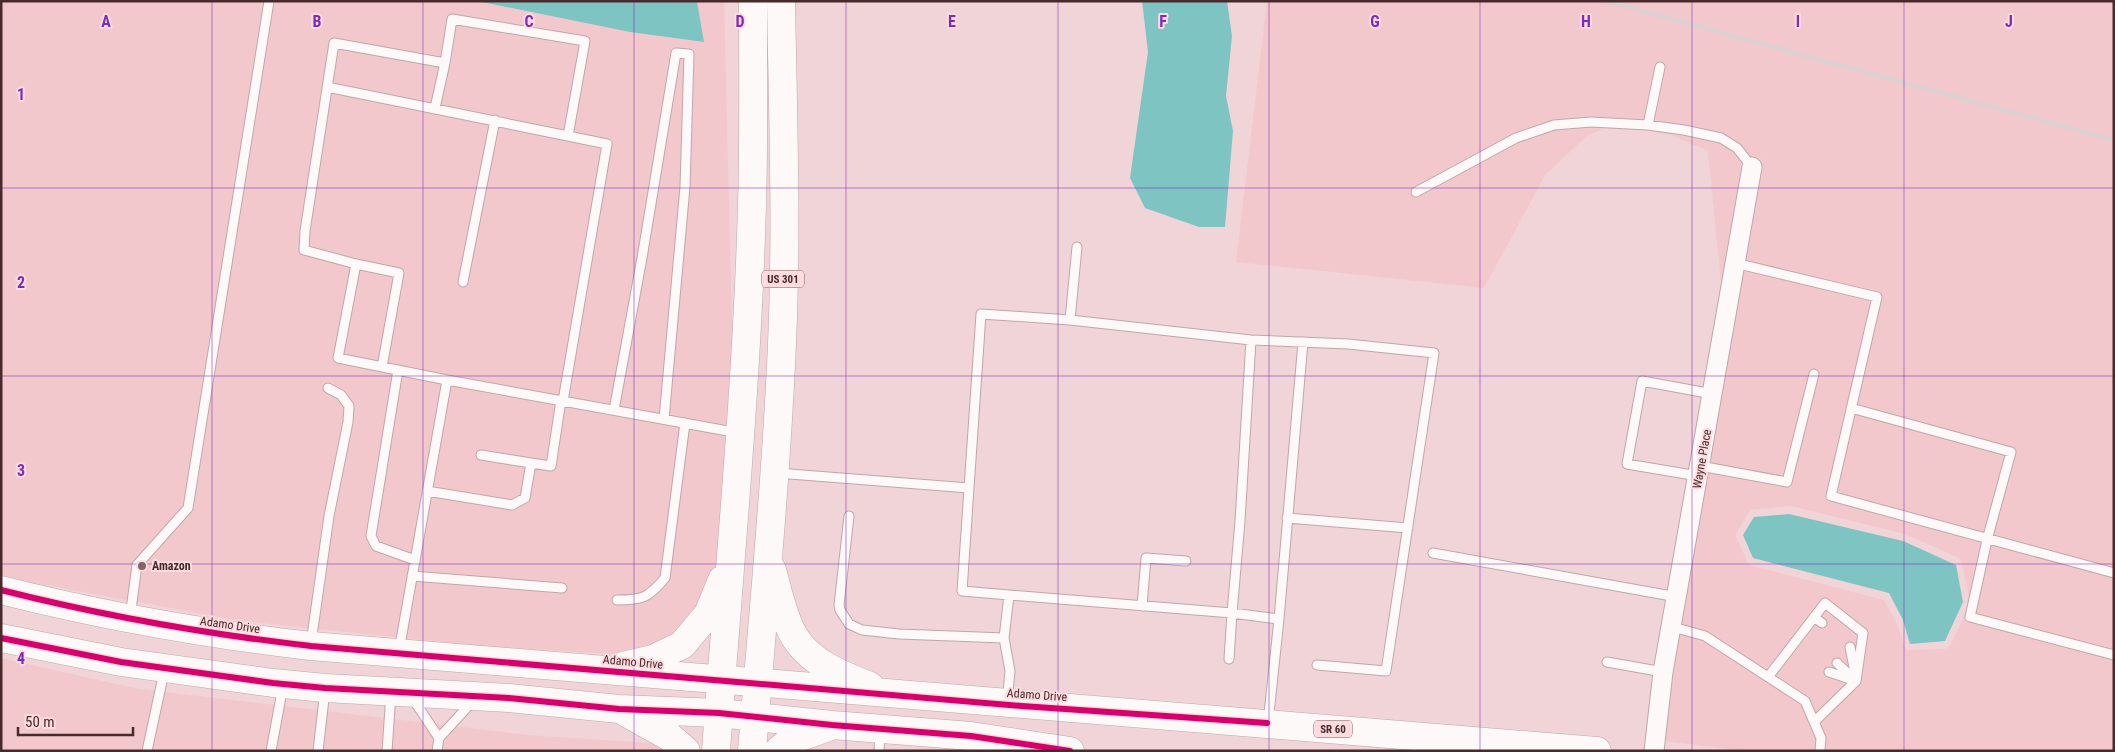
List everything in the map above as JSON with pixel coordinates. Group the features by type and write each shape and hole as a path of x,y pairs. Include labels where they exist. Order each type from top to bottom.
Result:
{"main road":[{"name":"US 301","path":"716,751 732,556 752,205 753,1"},
{"name":"US 301","path":"752,751 775,473 782,343 784,238 781,1"},
{"path":"602,671 654,659 682,645 708,614 732,556"},
{"path":"768,556 787,620 794,636 806,651 832,669 890,695"},
{"name":"Adamo Drive","path":"1,590 129,619 238,638 311,646 1007,705 1268,723 1598,751"},
{"path":"1,638 164,669 284,684 480,696 619,709 719,713 832,725 880,740 971,736 1064,750"},
{"path":"619,709 665,733 686,751"},
{"path":"778,751 798,737 832,725"}],"street":[{"name":"Wayne Place","path":"1654,751 1664,672 1752,167"}],"lane":[{"path":"129,619 137,565 188,508 269,1"},
{"path":"435,108 452,19 584,41 568,136"},
{"path":"382,367 400,273 304,250 334,43 445,62"},
{"path":"614,410 642,258 676,53 689,54 685,187 664,420"},
{"path":"1648,125 1660,67"},
{"path":"327,87 607,144 550,466 481,455"},
{"path":"464,282 495,120"},
{"path":"1416,192 1516,138 1554,125 1590,122 1648,125 1721,138 1737,148 1752,167"},
{"path":"1070,320 1077,247"},
{"path":"1735,263 1877,297 1831,496 1987,540 2114,573"},
{"path":"356,264 338,358 446,380 740,433"},
{"path":"1279,619 1232,613 962,591 981,314 1070,320 1251,340 1348,344 1434,353 1386,671 1317,665"},
{"path":"1230,659 1251,340"},
{"path":"1268,723 1279,619 1302,342"},
{"path":"398,370 371,536 376,546 415,560"},
{"path":"1713,394 1642,381 1627,464 1787,482 1814,374"},
{"path":"398,653 446,380"},
{"path":"311,646 329,516 348,422 349,406 341,395 328,388"},
{"path":"1851,408 2011,452 1987,540 1970,617 2114,656"},
{"path":"617,600 640,600 665,578 684,423"},
{"path":"427,491 512,505 525,498 531,463"},
{"path":"775,473 968,488"},
{"path":"849,516 839,605 844,618 852,627 873,632 899,634 1004,638"},
{"path":"1288,518 1408,528"},
{"path":"1434,553 1678,597"},
{"path":"1142,606 1146,558 1186,562"},
{"path":"412,576 562,588"},
{"path":"1007,705 1010,671 1004,638 1009,595"},
{"path":"1768,677 1798,646 1814,617 1825,603 1863,633 1856,681 1814,722"},
{"path":"1814,617 1822,623"},
{"path":"1673,626 1705,636 1805,701 1821,738 1820,751"},
{"path":"1850,647 1856,681"},
{"path":"1607,662 1664,672"},
{"path":"1837,663 1856,681"},
{"path":"147,751 164,669"},
{"path":"1829,672 1856,681"},
{"path":"271,751 284,684"},
{"path":"318,751 326,688"},
{"path":"400,692 439,738"},
{"path":"387,751 400,692"},
{"path":"437,751 439,738 480,696"}],"shaded area":[{"path":"1,1 477,1 630,32 704,42 697,1 724,1 733,367 722,518 715,576 678,637 631,655 489,647 242,621 23,581 1,574"},
{"path":"1267,1 2114,1 2114,751 1746,751 1664,741 1672,674 1761,159 1746,157 1722,293 1708,151 1671,135 1624,126 1605,128 1587,136 1545,175 1484,288 1236,262","holes":["1791,506 1905,534 1959,558 1963,567 1970,603 1950,646 1945,649 1906,650 1897,624 1884,600 1749,565 1736,534 1751,510"]},
{"path":"1,658 139,689 528,735 666,744 673,751 1,751"}],"water":[{"path":"477,1 697,1 704,42 630,32"},
{"path":"1142,1 1227,1 1232,36 1226,96 1233,131 1225,227 1199,227 1145,208 1130,178 1148,52"},
{"path":"1789,514 1903,541 1956,565 1963,602 1945,641 1910,644 1903,620 1889,593 1753,558 1743,535 1754,517"}],"railway":[{"path":"1606,1 2114,140"}],"cycle path":[{"path":"1,590 155,623 311,646 1022,706 1267,723"},
{"path":"1,638 121,662 273,683 325,688 509,698 619,709 719,713 832,725 971,736 1070,751"}],"place":[{"name":"Amazon","path":"142,566"}]}
